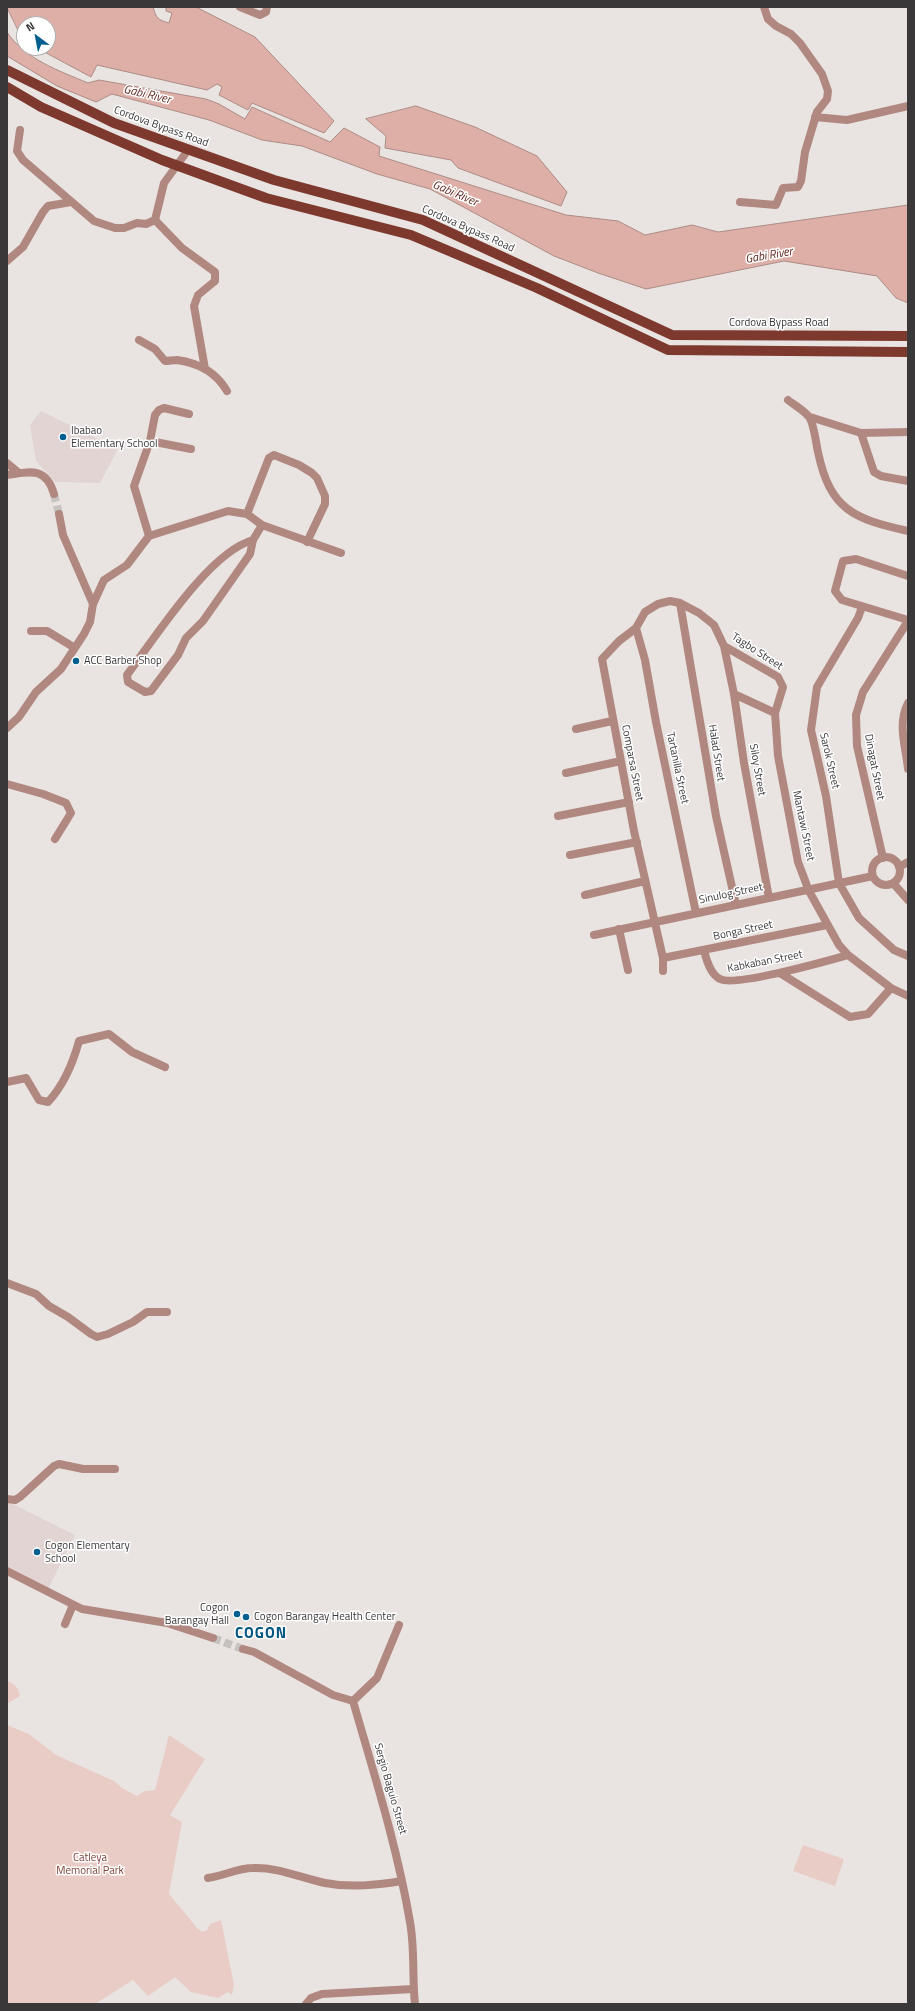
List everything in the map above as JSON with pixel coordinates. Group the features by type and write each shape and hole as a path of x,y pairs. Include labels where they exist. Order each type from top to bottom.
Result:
{"main road":[{"name":"Cordova Bypass Road","path":"7,70 114,123 188,150 274,180 423,220 672,335 908,336"},
{"path":"7,87 41,107 177,165 266,198 411,235 537,288 668,350 908,352"}],"street":[{"path":"240,7 260,15 266,12 267,7"},
{"path":"740,202 773,206 778,202 783,188 798,187 801,181 805,152 816,117 827,99 828,92 822,74 800,43 791,34 776,26 768,19 764,7"},
{"path":"816,117 847,120 908,106"},
{"path":"20,130 17,150 23,160 94,221 115,228 124,228 137,223 146,224 155,220"},
{"path":"155,220 164,183 188,150"},
{"path":"7,261 23,246 48,206 71,202"},
{"path":"155,220 182,248 215,272 215,281 198,295 194,306 205,369"},
{"path":"139,340 155,350 165,361 195,364 214,374 226,391"},
{"path":"788,400 810,418 860,433 908,432"},
{"path":"149,536 134,486 150,442 155,414 164,408 189,414"},
{"path":"810,418 821,468 835,499 854,515 880,524 908,531"},
{"path":"860,433 874,472 881,476 908,481"},
{"path":"150,442 191,449"},
{"path":"247,514 269,458 274,455 299,465 317,478 324,496 325,504 308,542"},
{"path":"7,463 13,474"},
{"path":"7,483 13,474 34,471 48,481 54,494"},
{"path":"7,728 19,716 36,692 61,669 75,648 90,622 93,604 106,577 127,565 149,536 228,511 247,514 262,525 341,553"},
{"path":"59,514 63,535 93,604"},
{"path":"253,540 243,543 201,576 127,674 128,682 145,692 151,690 178,655 186,638 202,621 250,554 253,540 262,525"},
{"path":"908,576 856,559 843,561 835,591 842,600 908,620"},
{"name":"Comparsa Street","path":"663,971 663,958 645,881 612,720 602,659 619,641 636,628 645,612 658,604 670,601 680,603"},
{"name":"Tagbo Street","path":"680,603 699,613 714,625 724,646 780,680 783,692 775,713"},
{"name":"Halad Street","path":"680,603 716,816 736,905"},
{"name":"Sarok Street","path":"862,607 858,618 817,687 811,730 826,796 840,882 859,918 894,950 908,956"},
{"name":"Dinagat Street","path":"883,858 857,746 856,715 863,692 908,620"},
{"name":"Tartanilla Street","path":"636,628 645,660 656,722 696,913"},
{"path":"31,631 47,631 75,648"},
{"name":"Siloy Street","path":"724,646 734,694 744,763 769,898"},
{"path":"734,694 775,713"},
{"path":"908,704 902,728 908,769"},
{"name":"Mantawi Street","path":"775,713 778,756 791,833 798,862 809,891 839,945 848,955 891,988 908,996"},
{"path":"576,729 612,720"},
{"path":"566,773 621,761"},
{"path":"7,784 43,794 66,803 71,813 55,839"},
{"path":"558,816 629,802"},
{"path":"570,855 637,842"},
{"path":"883,858 891,858 899,867 899,876 889,885 880,883 873,876 874,865 883,858"},
{"path":"899,867 908,862"},
{"name":"Sinulog Street","path":"594,935 809,891 840,882 873,876"},
{"path":"585,896 645,881"},
{"path":"893,883 908,900"},
{"name":"Bonga Street","path":"663,958 827,925"},
{"path":"619,929 628,970"},
{"name":"Kabkaban Street","path":"704,950 707,961 718,978 728,982 780,973 848,955"},
{"path":"780,973 850,1017 868,1014 891,988"},
{"path":"7,1082 26,1078 39,1100 48,1102 56,1094 69,1069 79,1041 109,1034 132,1052 165,1067"},
{"path":"7,1283 36,1294 49,1306 68,1317 91,1334 98,1337 122,1327 147,1312 167,1312"},
{"path":"7,1499 15,1500 20,1497 54,1466 59,1464 82,1469 115,1469"},
{"path":"7,1571 82,1609 167,1623 213,1638"},
{"path":"65,1624 73,1605"},
{"path":"243,1648 254,1652 332,1695 353,1701 376,1678 399,1625"},
{"name":"Sergio Baguio Street","path":"353,1701 392,1835 402,1881 410,1924 415,2004"},
{"path":"208,1878 222,1877 251,1868 272,1869 326,1883 353,1886 402,1881"},
{"path":"306,2004 311,1998 322,1994 413,1989"}],"shaded area":[{"name":"Ibabao Elementary School","path":"41,411 118,449 100,483 55,482 36,461 30,425"},
{"name":"Cogon Elementary School","path":"7,1501 75,1535 48,1589 7,1569"}],"green space":[{"path":"7,1681 16,1686 20,1696 7,1704"},
{"name":"Catleya Memorial Park","path":"7,1725 29,1734 56,1755 114,1781 122,1788 137,1796 145,1791 155,1790 169,1735 205,1759 170,1815 182,1822 169,1894 202,1932 207,1930 210,1924 221,1920 234,1985 232,1995 228,1992 218,1998 191,1992 175,1977 148,1996 133,1980 95,2004 7,2004"},
{"path":"803,1845 844,1859 835,1886 793,1871"}],"water":[{"path":"7,7 153,7 158,18 169,23 172,13 166,11 166,7 196,7 255,37 334,121 324,133 252,103 248,110 219,95 222,87 217,84 207,90 97,65 91,77 52,56 56,56 56,16 16,16 16,26"},
{"name":"Gabi River","path":"7,32 16,43 16,56 32,56 55,69 88,83 99,80 206,99 219,104 245,119 252,107 330,142 344,128 380,147 379,156 566,215 618,221 645,235 692,225 718,232 908,205 908,303 896,298 877,276 784,261 646,289 554,256 430,189 377,174 302,146 262,140 209,120 112,94 96,102 57,86 7,56"},
{"path":"416,106 475,127 537,156 567,192 561,206 458,168 451,160 385,148 386,136 366,119"}],"tunnel":[{"path":"54,494 59,514"},
{"path":"213,1638 243,1649"}],"place":[{"name":"Ibabao Elementary School","path":"63,437"},
{"name":"ACC Barber Shop","path":"76,661"},
{"name":"Cogon Elementary School","path":"37,1552"},
{"name":"Cogon Barangay Hall","path":"237,1614"},
{"name":"Cogon Barangay Health Center","path":"246,1617"}],"district":[{"name":"COGON","path":"261,1634"}]}
